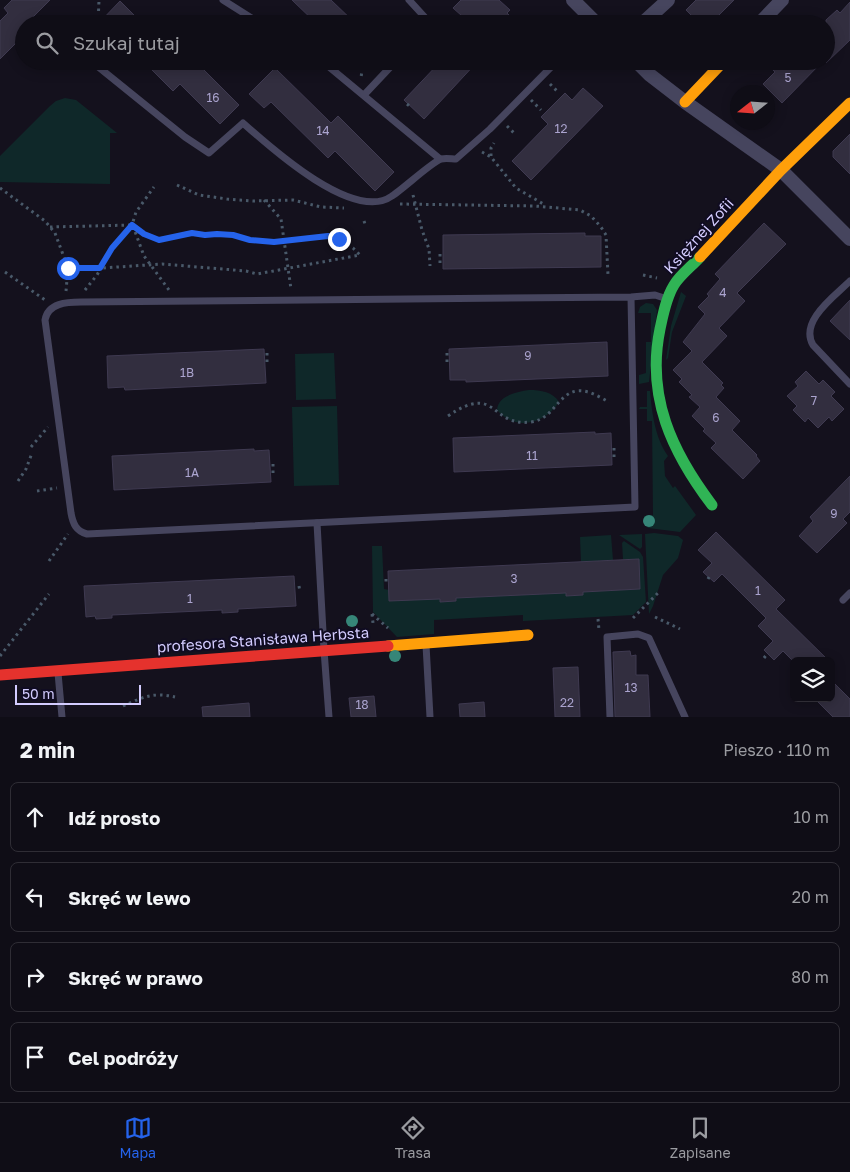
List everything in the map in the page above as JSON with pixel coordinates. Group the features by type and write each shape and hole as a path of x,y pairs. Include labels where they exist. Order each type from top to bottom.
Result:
{"street":[{"path":"573,0 587,15"},
{"path":"652,15 668,0"},
{"path":"768,15 782,0"},
{"path":"645,70 685,102 781,170 850,239"},
{"path":"685,102 715,70"},
{"name":"Księżnej Zofii","path":"712,505 696,486 678,454 659,404 656,382 656,353 668,299 674,285 781,170 850,103"},
{"name":"profesora Stanisława Herbsta","path":"0,675 528,634"}],"lane":[{"path":"224,0 247,15"},
{"path":"409,0 423,15"},
{"path":"102,70 185,137 209,153 243,123 304,174 365,203 380,202 391,197 440,160 456,159 467,151 548,70"},
{"path":"333,70 440,160"},
{"path":"364,95 388,70"},
{"path":"850,281 814,318 810,332 811,342 817,350 850,384"},
{"path":"631,297 635,507 87,534 79,532 72,519 46,326 48,312 52,308 63,304 81,302 437,300 654,295 668,299"},
{"path":"317,523 324,650 330,717"},
{"path":"844,600 850,594"},
{"path":"610,717 607,637 638,634 649,638 685,717"},
{"path":"425,643 430,717"},
{"path":"58,671 62,717"}],"path":[{"path":"98,15 99,0"},
{"path":"361,78 362,70"},
{"path":"548,82 558,92"},
{"path":"531,100 541,110"},
{"path":"407,104 412,108"},
{"path":"505,124 516,135"},
{"path":"491,157 491,148 498,138"},
{"path":"475,152 485,153 491,157 516,188 527,196 548,206"},
{"path":"177,185 199,195 236,200 293,200 322,207 347,208"},
{"path":"81,294 92,283 112,248 132,225 136,212 154,187"},
{"path":"0,188 35,212 50,227 62,249 68,268 66,296"},
{"path":"412,190 429,249 430,266"},
{"path":"264,200 281,219 292,297"},
{"path":"398,204 548,206 580,210 591,216 606,235 608,275"},
{"path":"364,220 366,227"},
{"path":"132,225 144,256 172,294"},
{"path":"50,227 132,225 144,234 159,240 192,233 233,235 250,240 274,242 328,236 339,239 360,255 257,274 196,265 162,264 68,268"},
{"path":"440,254 440,264"},
{"path":"6,272 48,302"},
{"path":"643,275 661,279"},
{"path":"447,353 447,364"},
{"path":"267,354 267,364"},
{"path":"448,416 464,406 479,403 495,408 510,422 531,422 540,420 548,414 554,409 561,398 569,393 587,392 610,402"},
{"path":"31,447 50,425"},
{"path":"614,446 614,457"},
{"path":"18,481 26,469 32,453"},
{"path":"273,464 273,477"},
{"path":"36,491 60,488"},
{"path":"48,561 68,534"},
{"path":"299,586 300,592"},
{"path":"633,618 660,591"},
{"path":"0,657 49,594"},
{"path":"373,624 372,614 390,630"},
{"path":"655,617 680,629"},
{"path":"764,658 768,654"},
{"path":"123,706 150,695 176,697"}],"green space":[{"path":"65,98 76,100 117,133 110,133 110,184 0,182 0,156 50,106 56,101"},
{"path":"681,292 686,296 672,332 668,358 666,360 671,326"},
{"path":"646,303 653,304 657,310 649,382 639,384 639,375 646,373 646,342 651,342 651,313 638,313 640,307"},
{"path":"334,353 336,399 296,400 295,354"},
{"path":"529,390 546,392 559,402 546,416 529,422 512,421 504,417 497,410 498,405 504,398 514,393"},
{"path":"647,391 650,391 657,433 668,456 664,461 665,476 673,488 675,486 696,515 680,532 648,528 645,524 644,516 653,515 652,421 647,421 647,409 639,409 640,407 647,407"},
{"path":"337,406 339,485 294,486 292,407"},
{"path":"654,533 678,536 683,540 678,558 663,575 649,614 645,534"},
{"path":"642,534 642,547 640,549 619,535"},
{"path":"611,535 613,560 581,562 580,537"},
{"path":"624,541 640,552 643,557 646,602 633,615 523,621 523,615 434,620 434,634 397,637 373,612 372,546 382,546 384,589 440,599 441,602 456,601 456,598 566,593 567,596 582,595 583,592 640,589 639,559 623,559 622,543"}],"building":[{"path":"12,0 50,0 35,15 15,15 15,44 0,59 0,21 8,13 4,8"},
{"path":"292,0 331,0 347,15 308,15"},
{"path":"461,0 499,0 510,10 507,13 509,15 461,15 453,8"},
{"path":"696,0 734,0 719,15 691,15 686,10"},
{"path":"120,1 134,15 107,15"},
{"path":"850,2 850,40 835,54 835,15 832,15 837,10 840,13"},
{"path":"152,70 204,70 239,105 220,124 180,84 173,91"},
{"path":"273,70 277,70 331,123 338,116 394,172 375,191 335,151 328,158 271,102 264,108 249,94"},
{"path":"432,70 470,70 424,119 404,100"},
{"path":"773,70 814,70 782,103 775,96 775,85 763,84 775,72"},
{"path":"583,88 603,106 531,180 512,161 548,124 541,117 565,93 572,100"},
{"path":"850,134 850,174 833,157 833,151"},
{"path":"764,223 786,244 737,293 745,301 719,328 727,336 702,362 723,383 721,385 724,388 716,397 740,421 732,430 757,455 760,461 743,479 711,448 716,443 703,431 705,429 692,416 700,407 689,397 692,395 679,382 682,379 673,370 692,351 683,342 705,314 698,307 709,296 707,294 720,279 715,274"},
{"path":"585,233 585,236 601,236 601,267 443,269 443,235"},
{"path":"850,300 850,340 830,321"},
{"path":"607,342 608,376 466,382 466,380 450,380 449,349"},
{"path":"264,349 266,383 125,390 124,387 108,388 107,356"},
{"path":"806,371 819,384 823,380 835,392 831,396 844,409 832,421 829,417 818,428 808,418 805,422 793,410 797,406 787,396 798,386 795,382"},
{"path":"595,432 595,434 611,433 612,465 454,472 453,438"},
{"path":"254,449 254,451 269,450 271,482 114,490 112,456"},
{"path":"850,476 850,512 843,519 847,523 817,553 799,536 813,521 810,517"},
{"path":"716,532 785,600 776,609 825,657 790,658 783,651 774,660 764,650 773,641 758,626 766,618 722,574 714,582 703,572 712,563 698,550"},
{"path":"639,559 640,589 583,592 583,595 566,596 566,593 456,598 456,601 440,602 440,599 389,601 388,571"},
{"path":"294,576 296,606 238,609 238,612 222,613 222,610 112,615 112,618 96,619 95,616 86,617 84,586"},
{"path":"630,651 631,656 636,655 636,675 648,675 650,717 615,717 613,652"},
{"path":"578,667 580,717 555,717 553,668"},
{"path":"835,684 850,699 850,717 833,717 818,702 835,702"},
{"path":"374,696 376,717 351,717 349,698"},
{"path":"484,702 485,717 460,717 459,704"},
{"path":"249,703 250,717 203,717 202,707"}],"traffic: fast":[{"path":"700,257 677,281 667,301 660,329 657,378 660,401 674,444 685,465 712,505"}],"traffic: slow":[{"path":"685,102 715,70"},
{"path":"700,257 781,170 850,103"},
{"path":"388,646 528,635"}],"traffic: jam":[{"path":"0,675 388,646"}],"route":[{"path":"68,268 100,268 112,248 132,225 144,234 159,240 167,240 175,236 192,233 233,235 250,240 274,242 328,236 339,239"}]}
